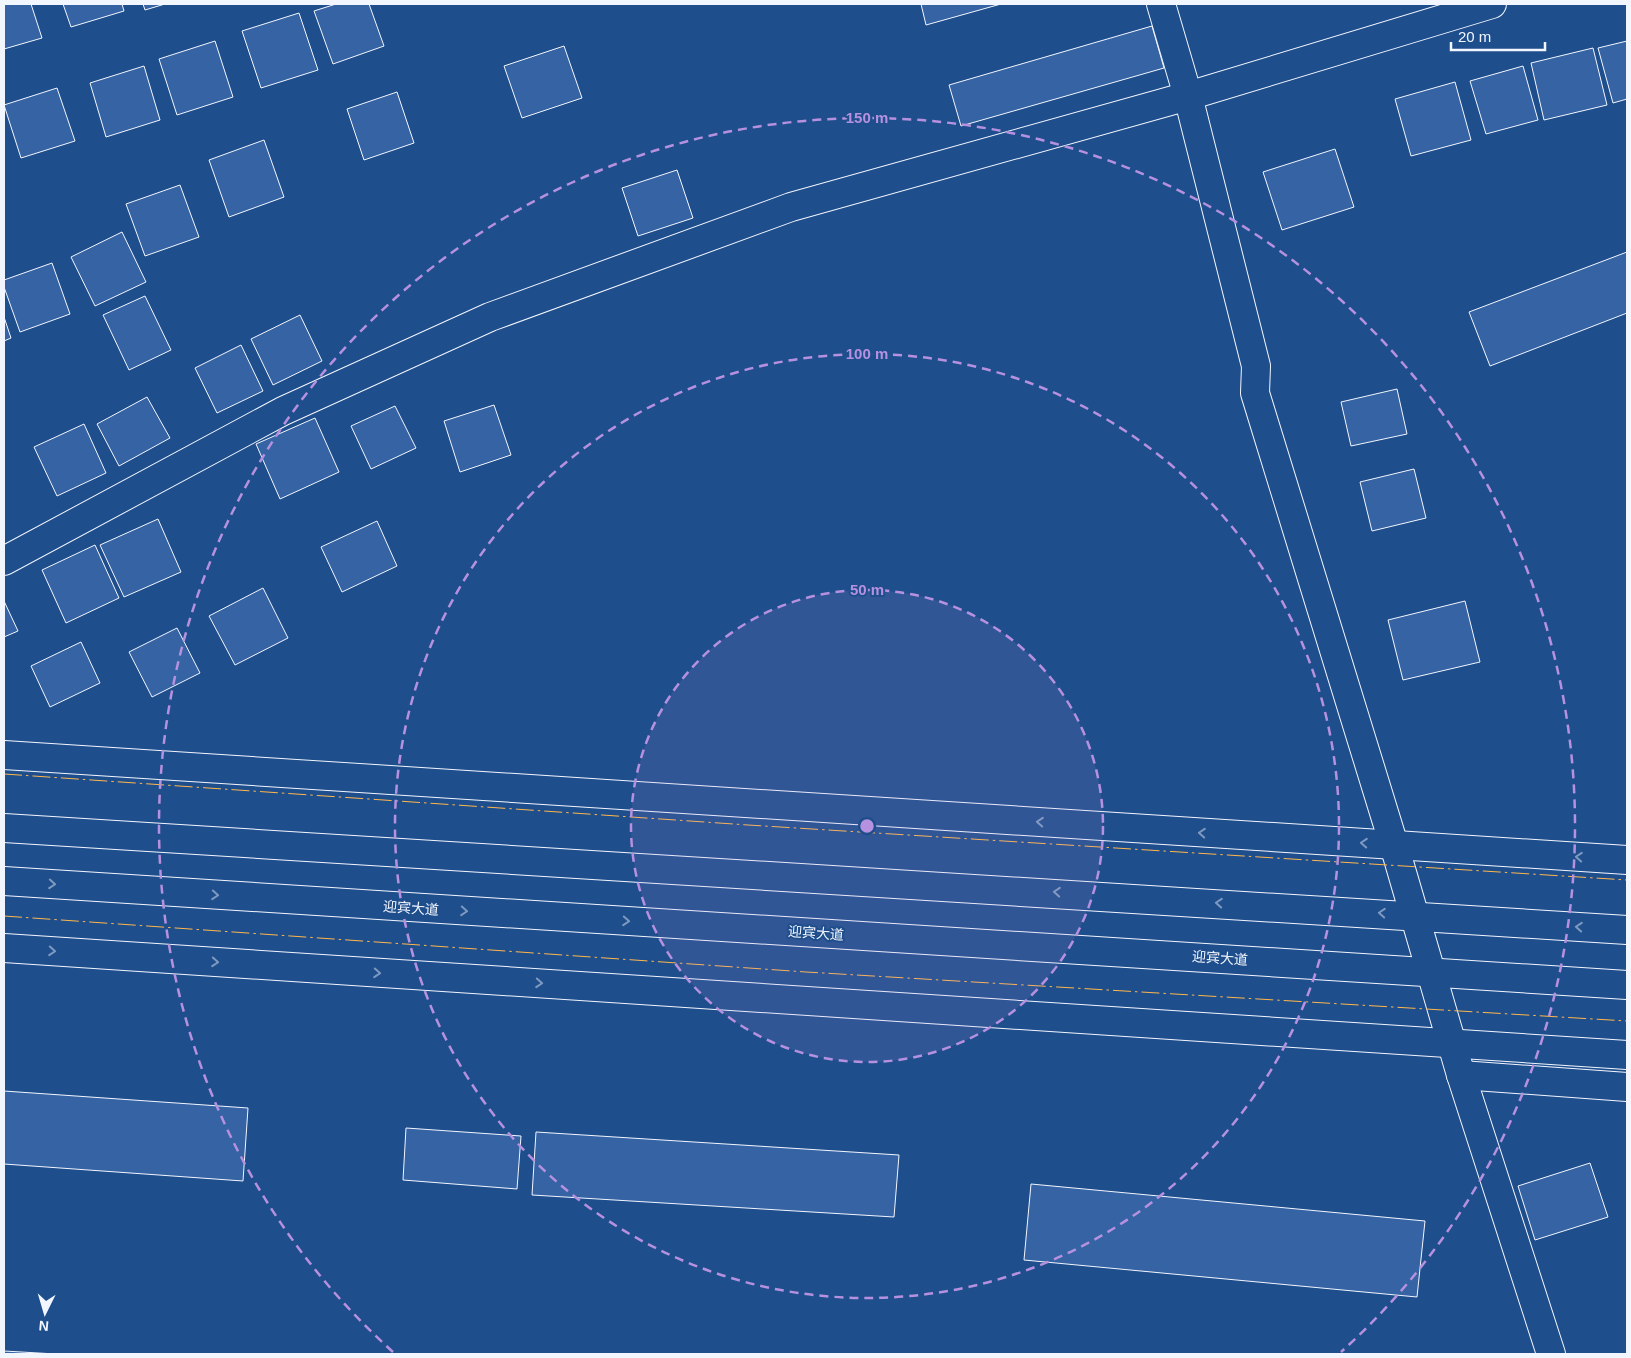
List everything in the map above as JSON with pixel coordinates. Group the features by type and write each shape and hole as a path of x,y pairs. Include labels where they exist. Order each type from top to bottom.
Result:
{"street":[{"path":"1160,4 1188,96 1256,366 1256,393 1394,845 1452,1044 1551,1354"},
{"path":"4,561 283,411 490,317 791,207 1188,96 1492,4"},
{"path":"4,755 1627,860"},
{"path":"4,828 364,848 1627,930"},
{"name":"迎宾大道","path":"4,881 1627,985"},
{"path":"4,948 1627,1055"},
{"path":"1462,1075 1627,1087"}],"building":[{"path":"4,4 31,4 42,38 4,49"},
{"path":"63,4 122,4 124,11 71,27"},
{"path":"143,4 165,4 145,10"},
{"path":"336,4 369,4 384,46 333,64 314,11"},
{"path":"921,4 1001,4 926,25"},
{"path":"299,13 318,70 261,88 242,31"},
{"path":"1152,26 1164,68 961,126 949,85"},
{"path":"215,41 233,97 177,115 159,59"},
{"path":"1627,41 1627,99 1613,103 1598,48"},
{"path":"564,46 582,98 522,118 504,66"},
{"path":"1593,48 1607,105 1544,120 1531,63"},
{"path":"144,66 160,120 106,137 90,83"},
{"path":"1523,66 1538,120 1486,134 1470,81"},
{"path":"1455,82 1471,140 1411,156 1395,99"},
{"path":"57,88 75,141 21,158 4,105"},
{"path":"397,92 414,143 364,160 347,109"},
{"path":"264,140 284,197 229,217 209,160"},
{"path":"1335,149 1354,207 1282,230 1263,172"},
{"path":"677,170 693,218 638,236 622,188"},
{"path":"180,185 199,237 145,256 126,204"},
{"path":"122,232 146,282 95,306 71,257"},
{"path":"1627,252 1627,313 1490,366 1469,312"},
{"path":"52,263 70,314 20,332 4,287 4,280"},
{"path":"145,296 171,350 129,370 103,315"},
{"path":"300,315 322,361 273,385 251,339"},
{"path":"4,317 11,338 4,341"},
{"path":"241,345 263,391 217,413 195,368"},
{"path":"1397,389 1407,434 1351,446 1341,402"},
{"path":"147,397 170,438 119,466 97,424"},
{"path":"494,405 511,455 460,472 444,421"},
{"path":"395,406 416,448 371,469 351,426"},
{"path":"315,418 339,472 280,499 256,444"},
{"path":"84,424 106,473 57,496 34,447"},
{"path":"1414,469 1426,518 1372,531 1360,482"},
{"path":"158,519 181,572 124,597 100,545"},
{"path":"377,521 397,566 342,592 321,547"},
{"path":"95,545 119,598 66,623 42,570"},
{"path":"263,588 288,638 235,665 209,616"},
{"path":"4,601 18,631 4,637"},
{"path":"1465,601 1480,662 1403,680 1388,620"},
{"path":"177,628 200,673 152,697 129,652"},
{"path":"81,642 100,683 50,707 31,666"},
{"path":"4,1091 248,1108 243,1181 4,1164"},
{"path":"406,1128 521,1136 517,1189 403,1180"},
{"path":"536,1132 899,1155 894,1217 532,1195"},
{"path":"1590,1163 1608,1217 1535,1240 1518,1186"},
{"path":"1031,1184 1425,1221 1417,1297 1024,1260"},
{"path":"4,1351 56,1354 4,1354"}],"power":[{"path":"4,774 748,825 1627,880"},
{"path":"4,916 806,972 1627,1021"}]}
